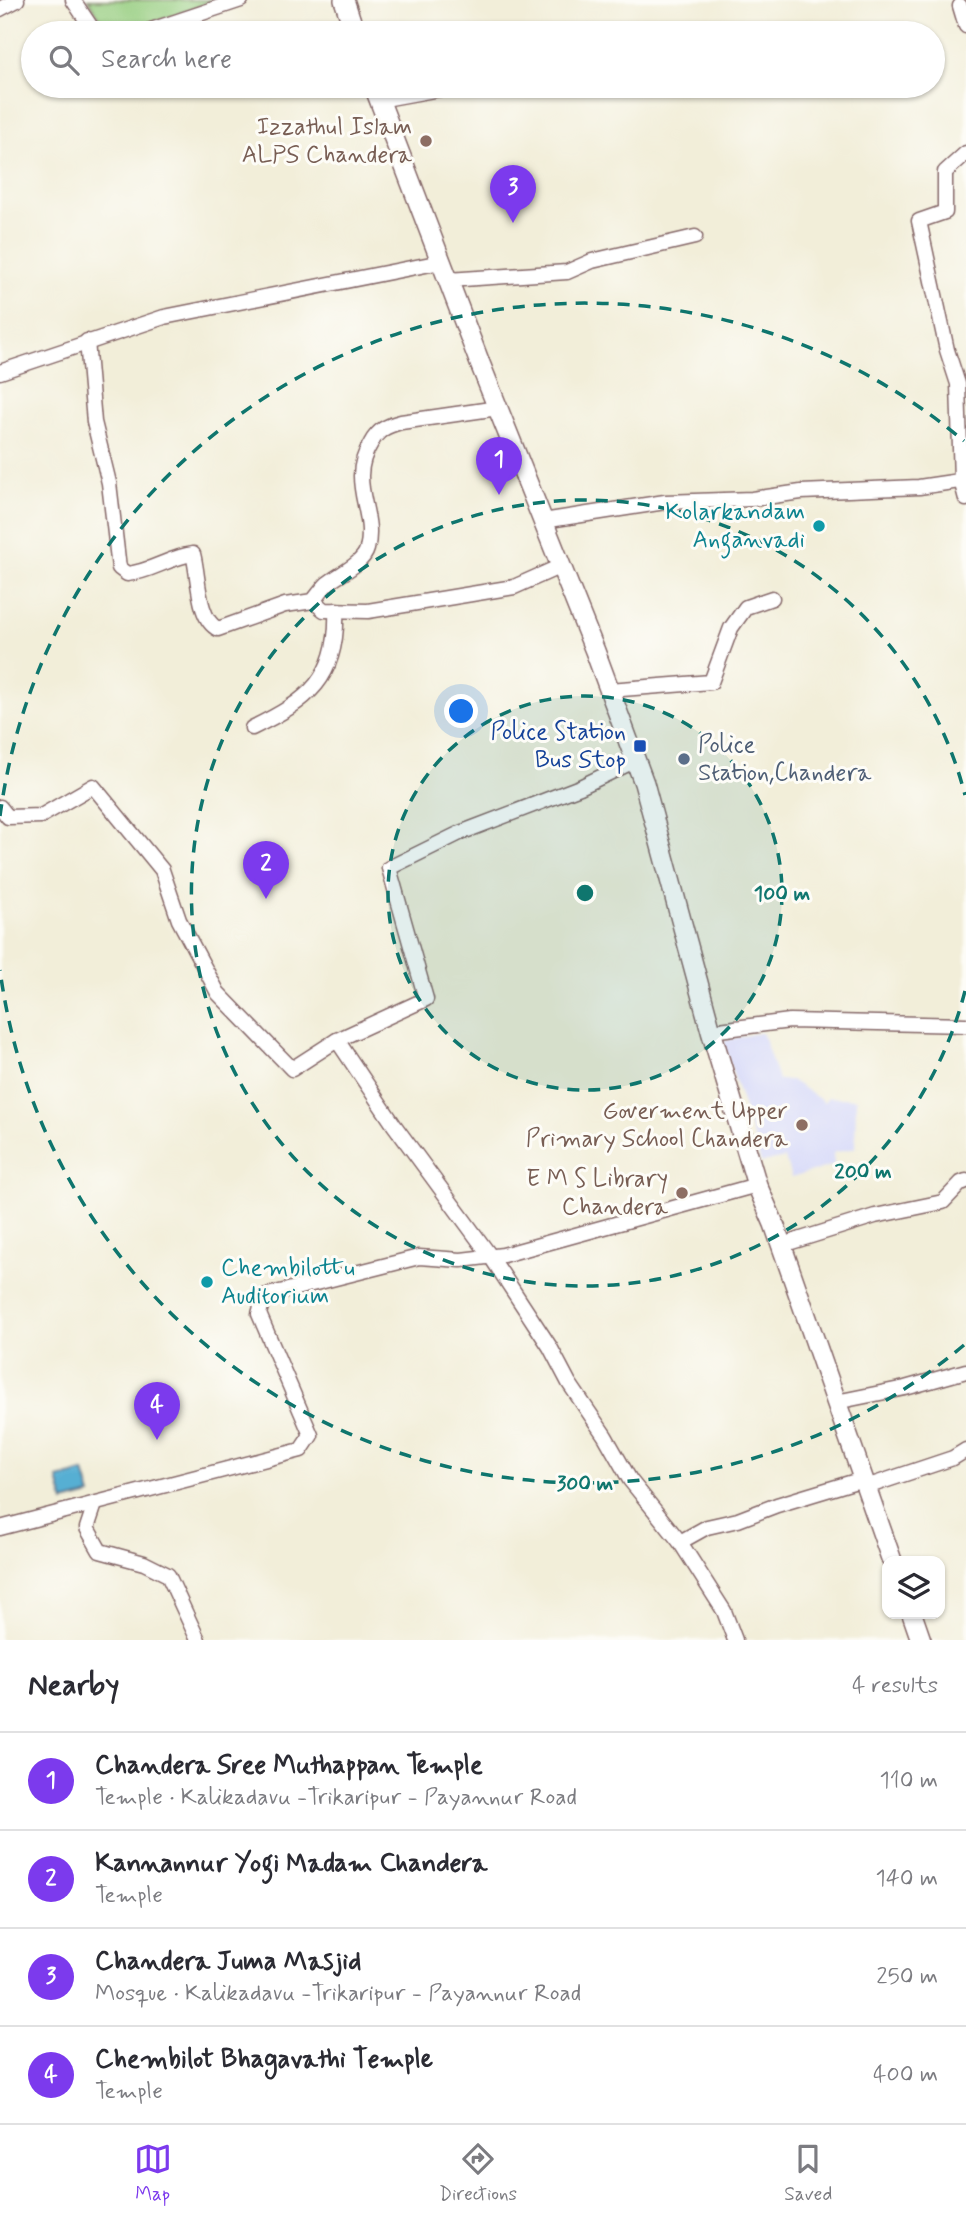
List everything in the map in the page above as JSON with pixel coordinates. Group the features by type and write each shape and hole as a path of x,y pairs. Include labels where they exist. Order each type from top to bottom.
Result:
{"main road":[{"path":"344,0 351,21"},
{"path":"378,98 644,783 711,1031 757,1185 782,1245 890,1556"},
{"path":"914,1619 921,1640"}],"street":[{"path":"0,9 17,0"},
{"path":"73,0 87,21"},
{"path":"178,21 241,0"},
{"path":"960,6 966,26"},
{"path":"966,153 945,172 945,212 919,221 947,349 958,384 966,499"},
{"path":"0,372 164,317 445,271 567,272 592,261 695,237"},
{"path":"87,341 94,422 109,483 119,568 127,574 140,573 178,556 193,554 204,614 212,626 218,629 285,605 313,601 325,586 362,558 367,550 368,532 360,478 362,457 378,431 401,422 498,408"},
{"path":"543,521 665,502 752,499 801,492 919,487 963,480"},
{"path":"313,601 324,610 368,611 514,587 561,566"},
{"path":"609,690 711,682 731,628 746,607 772,598"},
{"path":"252,728 282,713 313,690 332,654 337,632 335,610"},
{"path":"0,807 8,817 41,816 93,786 162,870 179,919 218,993 292,1069 337,1040 426,999 389,867 460,832 580,787 636,761"},
{"path":"711,1031 790,1021 966,1025"},
{"path":"337,1040 394,1125 491,1257 550,1347 569,1383 605,1436 630,1480 680,1542 724,1611 735,1640"},
{"path":"782,1245 875,1216 943,1202 966,1181"},
{"path":"0,1528 301,1450 311,1435 259,1314 264,1296 419,1256 460,1261 491,1257 757,1185"},
{"path":"836,1402 905,1388 966,1371"},
{"path":"680,1542 707,1527 738,1520 777,1505 953,1458 966,1450"},
{"path":"95,1504 87,1528 100,1551 144,1563 168,1576 198,1640"}],"shaded area":[{"name":"Goverment Upper Primary School Chandera","path":"762,1032 778,1080 791,1080 824,1102 828,1097 856,1099 855,1148 833,1153 834,1165 791,1178 785,1158 761,1163 723,1041"}],"green space":[{"path":"88,0 216,0 157,21 102,21"}],"water":[{"path":"84,1472 91,1495 64,1502 58,1479"}],"place":[{"name":"Izzathul Islam ALPS Chandera","path":"426,141"},
{"name":"Chandera Juma Masjid","path":"513,223"},
{"name":"Chandera Sree Muthappan Temple","path":"499,495"},
{"name":"Kolarkandam Anganvadi","path":"819,526"},
{"name":"Police Station Bus Stop","path":"640,746"},
{"name":"Police Station,Chandera","path":"684,759"},
{"name":"Kannannur Yogi Madam Chandera","path":"266,899"},
{"name":"Goverment Upper Primary School Chandera","path":"802,1125"},
{"name":"E M S Library Chandera","path":"682,1193"},
{"name":"Chembilottu Auditorium","path":"207,1282"},
{"name":"Chembilot Bhagavathi Temple","path":"157,1440"}]}
